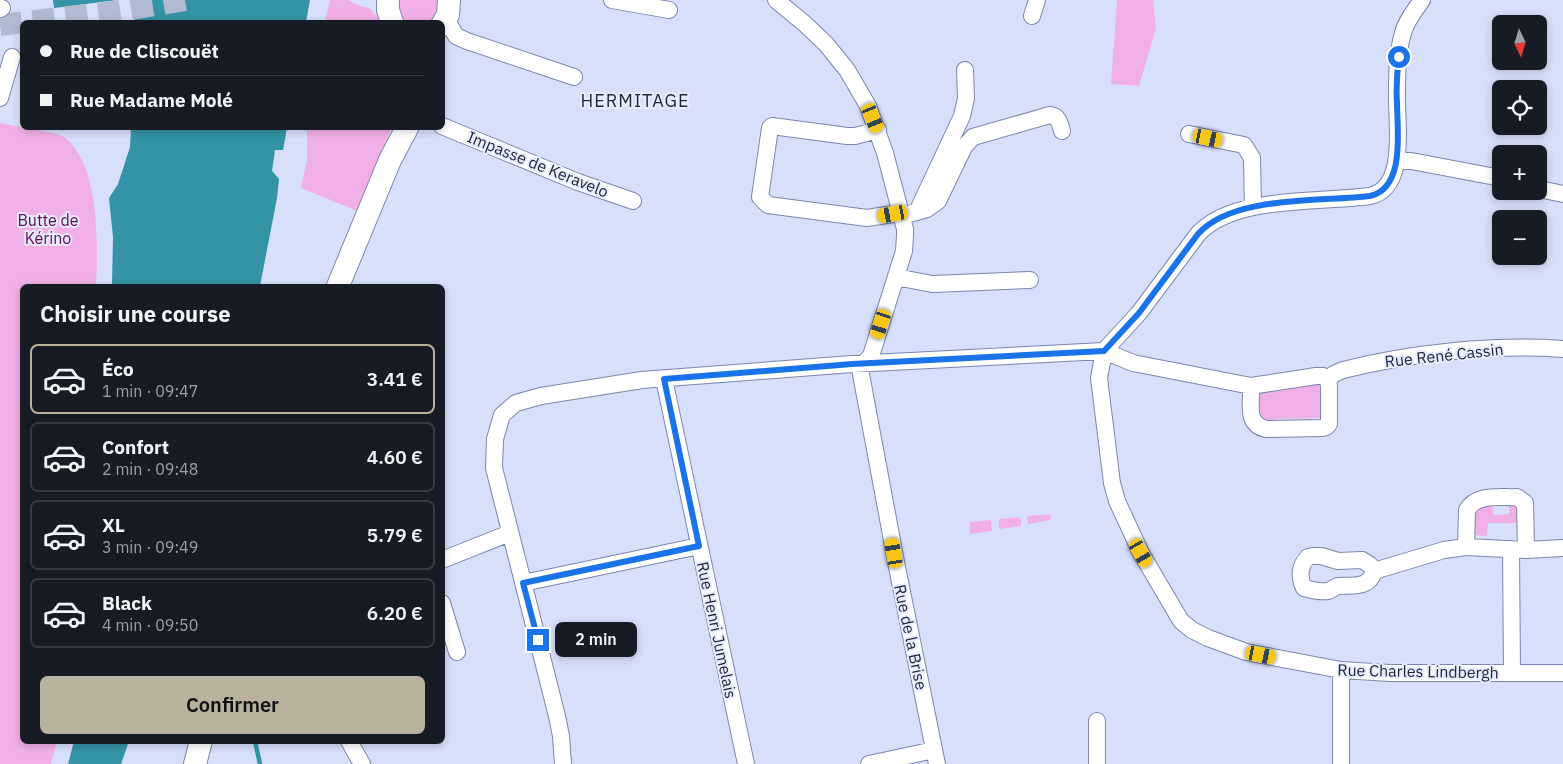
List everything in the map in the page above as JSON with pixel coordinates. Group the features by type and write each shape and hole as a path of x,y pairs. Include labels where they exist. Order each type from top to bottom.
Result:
{"main road":[{"path":"388,0 388,10 391,20"},
{"path":"446,15 467,0"},
{"path":"390,160 398,130"},
{"path":"339,284 390,160 406,130"},
{"path":"195,764 200,744"}],"street":[{"path":"612,0 670,10"},
{"path":"776,0 826,44 847,70 868,106 909,213"},
{"path":"1032,16 1037,0"},
{"path":"563,764 557,716 493,461 497,427 502,415 508,408 516,403 540,396 632,382 863,364 1104,351 1139,313 1204,228 1220,217 1253,207 1376,195 1384,188 1390,180 1396,161 1398,143 1397,72 1401,42 1406,25 1422,0"},
{"path":"446,15 456,36 466,41 574,77"},
{"path":"0,98 12,57"},
{"path":"863,364 871,356 904,251 905,230 909,213 962,116 966,98 965,70"},
{"path":"878,130 855,136 847,136 772,126 760,197 768,206 867,218 909,213 927,209 938,201 964,147 973,137 1050,115 1059,121 1062,131"},
{"name":"Impasse de Keravelo","path":"445,127 578,182 633,201"},
{"path":"1189,134 1244,145 1252,158 1253,207"},
{"path":"1396,161 1492,176"},
{"path":"1547,191 1563,194"},
{"path":"896,277 932,284 1030,280"},
{"name":"Rue René Cassin","path":"1104,351 1133,363 1250,386 1316,376 1323,376 1328,379 1343,370 1422,354 1518,348 1563,349"},
{"name":"Rue Charles Lindbergh","path":"1104,351 1099,378 1112,483 1117,501 1141,553 1181,621 1192,630 1246,652 1341,670 1390,673 1563,673"},
{"name":"Rue de la Brise","path":"863,364 860,369 935,757"},
{"name":"Rue Henri Jumelais","path":"664,379 746,764"},
{"path":"1250,386 1252,419 1258,427 1266,429 1322,428 1329,424 1328,379"},
{"path":"1466,547 1467,510 1470,505 1484,498 1517,497 1525,503 1519,550 1512,673"},
{"path":"445,559 510,533"},
{"path":"523,583 699,546"},
{"path":"1374,571 1444,550 1466,547 1519,550 1563,548"},
{"path":"445,613 457,652"},
{"path":"1341,670 1341,764"},
{"path":"1097,721 1097,764"},
{"path":"351,744 362,764"},
{"path":"869,764 935,757"}],"green space":[{"path":"330,0 348,0 369,8 380,20 325,20"},
{"path":"400,0 438,0 439,5 434,20 404,20 399,7"},
{"path":"1117,0 1153,0 1156,28 1139,86 1111,84"},
{"name":"Butte de Kérino","path":"0,123 20,127 20,130 38,130 60,135 76,149 90,185 94,206 97,249 96,284 20,284 20,744 56,744 51,764 0,764"},
{"path":"307,130 390,130 360,212 301,188 307,160"},
{"path":"1317,381 1322,384 1322,418 1274,419 1273,423 1261,419 1258,403 1261,393"},
{"path":"1509,502 1517,506 1520,523 1488,523 1487,536 1472,535 1474,512 1492,503 1494,515 1509,514"},
{"path":"1049,514 1050,520 1028,524 1027,516"},
{"path":"1019,517 1021,519 1021,526 999,529 999,519"},
{"path":"991,520 992,531 970,534 970,522"}],"water":[{"path":"53,0 117,0 54,8"},
{"path":"133,0 310,0 306,20 135,20"},
{"path":"131,130 287,130 283,150 275,150 272,171 279,179 277,198 260,284 112,284 113,237 109,198 118,184 130,147"},
{"path":"73,744 128,744 121,764 68,764"}],"waterway":[{"path":"256,744 260,764"}],"tunnel":[{"path":"43,20 112,12 185,0"},
{"path":"0,25 20,23"}],"district":[{"name":"HERMITAGE","path":"635,100"}],"route":[{"path":"538,640 523,583 699,546 664,379 852,364 1104,351 1139,313 1198,234 1220,217 1253,207 1370,196 1380,192 1390,180 1398,154 1396,96 1399,57"}]}
